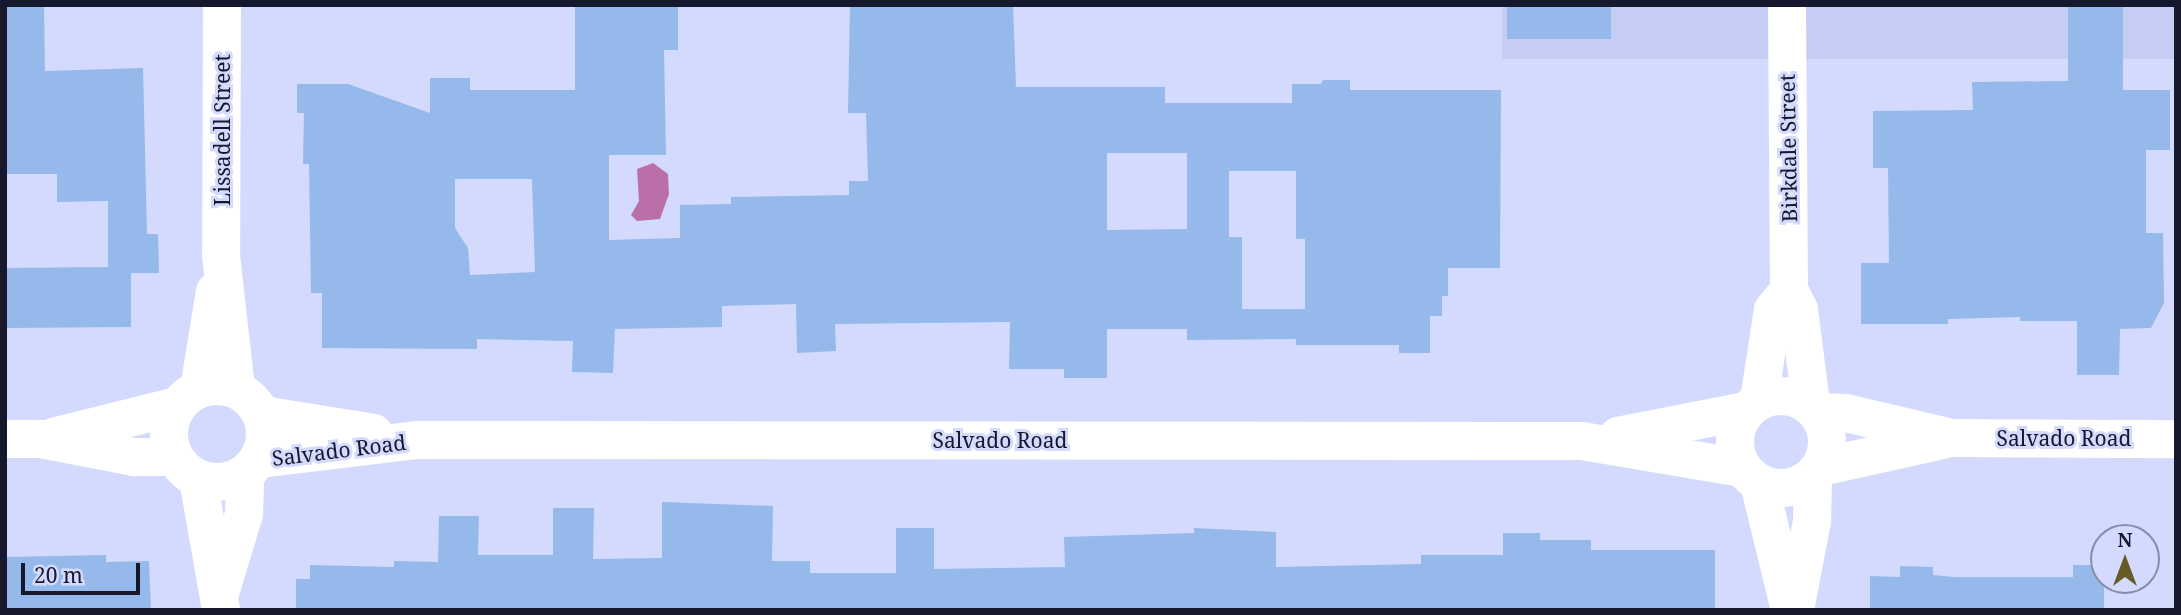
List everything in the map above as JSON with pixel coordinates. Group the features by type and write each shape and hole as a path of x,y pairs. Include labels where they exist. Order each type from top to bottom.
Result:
{"street":[{"name":"Lissadell Street","path":"219,400 222,5"},
{"name":"Birkdale Street","path":"1787,5 1789,290 1799,310 1815,408"},
{"path":"1789,290 1773,310 1752,406 1734,441 1750,476 1792,610"},
{"path":"1752,406 1786,396 1815,408 1827,449 1817,472 1810,533 1792,610"},
{"path":"219,400 266,438 253,468 221,600 201,514 186,468 169,440 219,400"},
{"name":"Salvado Road","path":"23,439 219,400 418,440"},
{"name":"Salvado Road","path":"253,468 418,440 1582,441 1659,431 1752,406"},
{"name":"Salvado Road","path":"1815,408 1952,438 2176,439"},
{"name":"Salvado Road","path":"1817,472 1952,438"},
{"name":"Salvado Road","path":"23,439 186,468"},
{"name":"Salvado Road","path":"1582,441 1750,476"},
{"path":"186,468 220,483 253,468"},
{"path":"1750,476 1780,488 1817,472"}],"shaded area":[{"path":"1502,5 2176,5 2176,59 1502,59"},
{"path":"653,163 668,174 669,194 660,219 637,221 631,215 639,201 637,169"}],"building":[{"path":"5,5 44,5 45,71 143,68 147,234 158,234 159,273 131,273 131,327 5,328 5,268 108,267 108,201 57,202 57,174 5,174"},
{"path":"575,5 678,5 678,50 664,50 666,155 609,155 609,240 680,238 680,205 731,204 731,197 849,195 849,181 868,181 866,113 848,113 850,5 1013,5 1016,87 1165,87 1165,103 1292,103 1292,84 1321,84 1323,80 1350,80 1350,90 1501,90 1500,268 1448,268 1448,296 1442,296 1442,316 1430,316 1430,353 1399,353 1399,345 1296,345 1296,339 1187,340 1187,329 1107,329 1107,378 1064,378 1064,369 1009,369 1010,322 835,324 836,351 797,353 796,304 722,306 722,327 615,329 613,373 572,372 573,341 477,339 477,349 322,348 322,293 311,293 309,164 303,164 304,113 297,113 297,84 348,84 430,113 430,78 470,78 470,90 575,90","holes":["1107,153 1187,153 1187,229 1107,230","1229,171 1296,171 1296,239 1305,239 1305,309 1242,309 1242,237 1229,237","455,179 532,179 535,272 470,275 468,248 455,228"]},
{"path":"1507,5 1611,5 1611,39 1507,39"},
{"path":"2068,5 2123,5 2123,90 2170,90 2170,150 2146,150 2146,233 2163,233 2164,303 2151,328 2120,329 2119,375 2077,375 2077,321 2020,321 2020,317 1948,319 1948,324 1861,324 1861,263 1889,263 1888,168 1873,168 1873,111 1973,110 1972,82 2068,81"},
{"path":"662,502 773,506 772,561 810,561 810,573 896,573 896,528 934,528 934,569 1065,567 1064,537 1194,533 1194,528 1276,532 1276,567 1421,564 1421,555 1503,555 1503,533 1540,533 1540,540 1591,540 1591,550 1715,550 1715,610 296,610 296,579 310,579 310,565 394,567 394,561 438,562 439,516 479,516 478,555 553,555 553,508 594,508 593,559 662,558"},
{"path":"106,555 106,562 149,561 151,610 5,610 5,557"},
{"path":"2073,565 2090,565 2090,594 2104,594 2104,610 1870,610 1870,576 1900,577 1900,566 1933,567 1933,575 1954,577 2073,577"}]}
